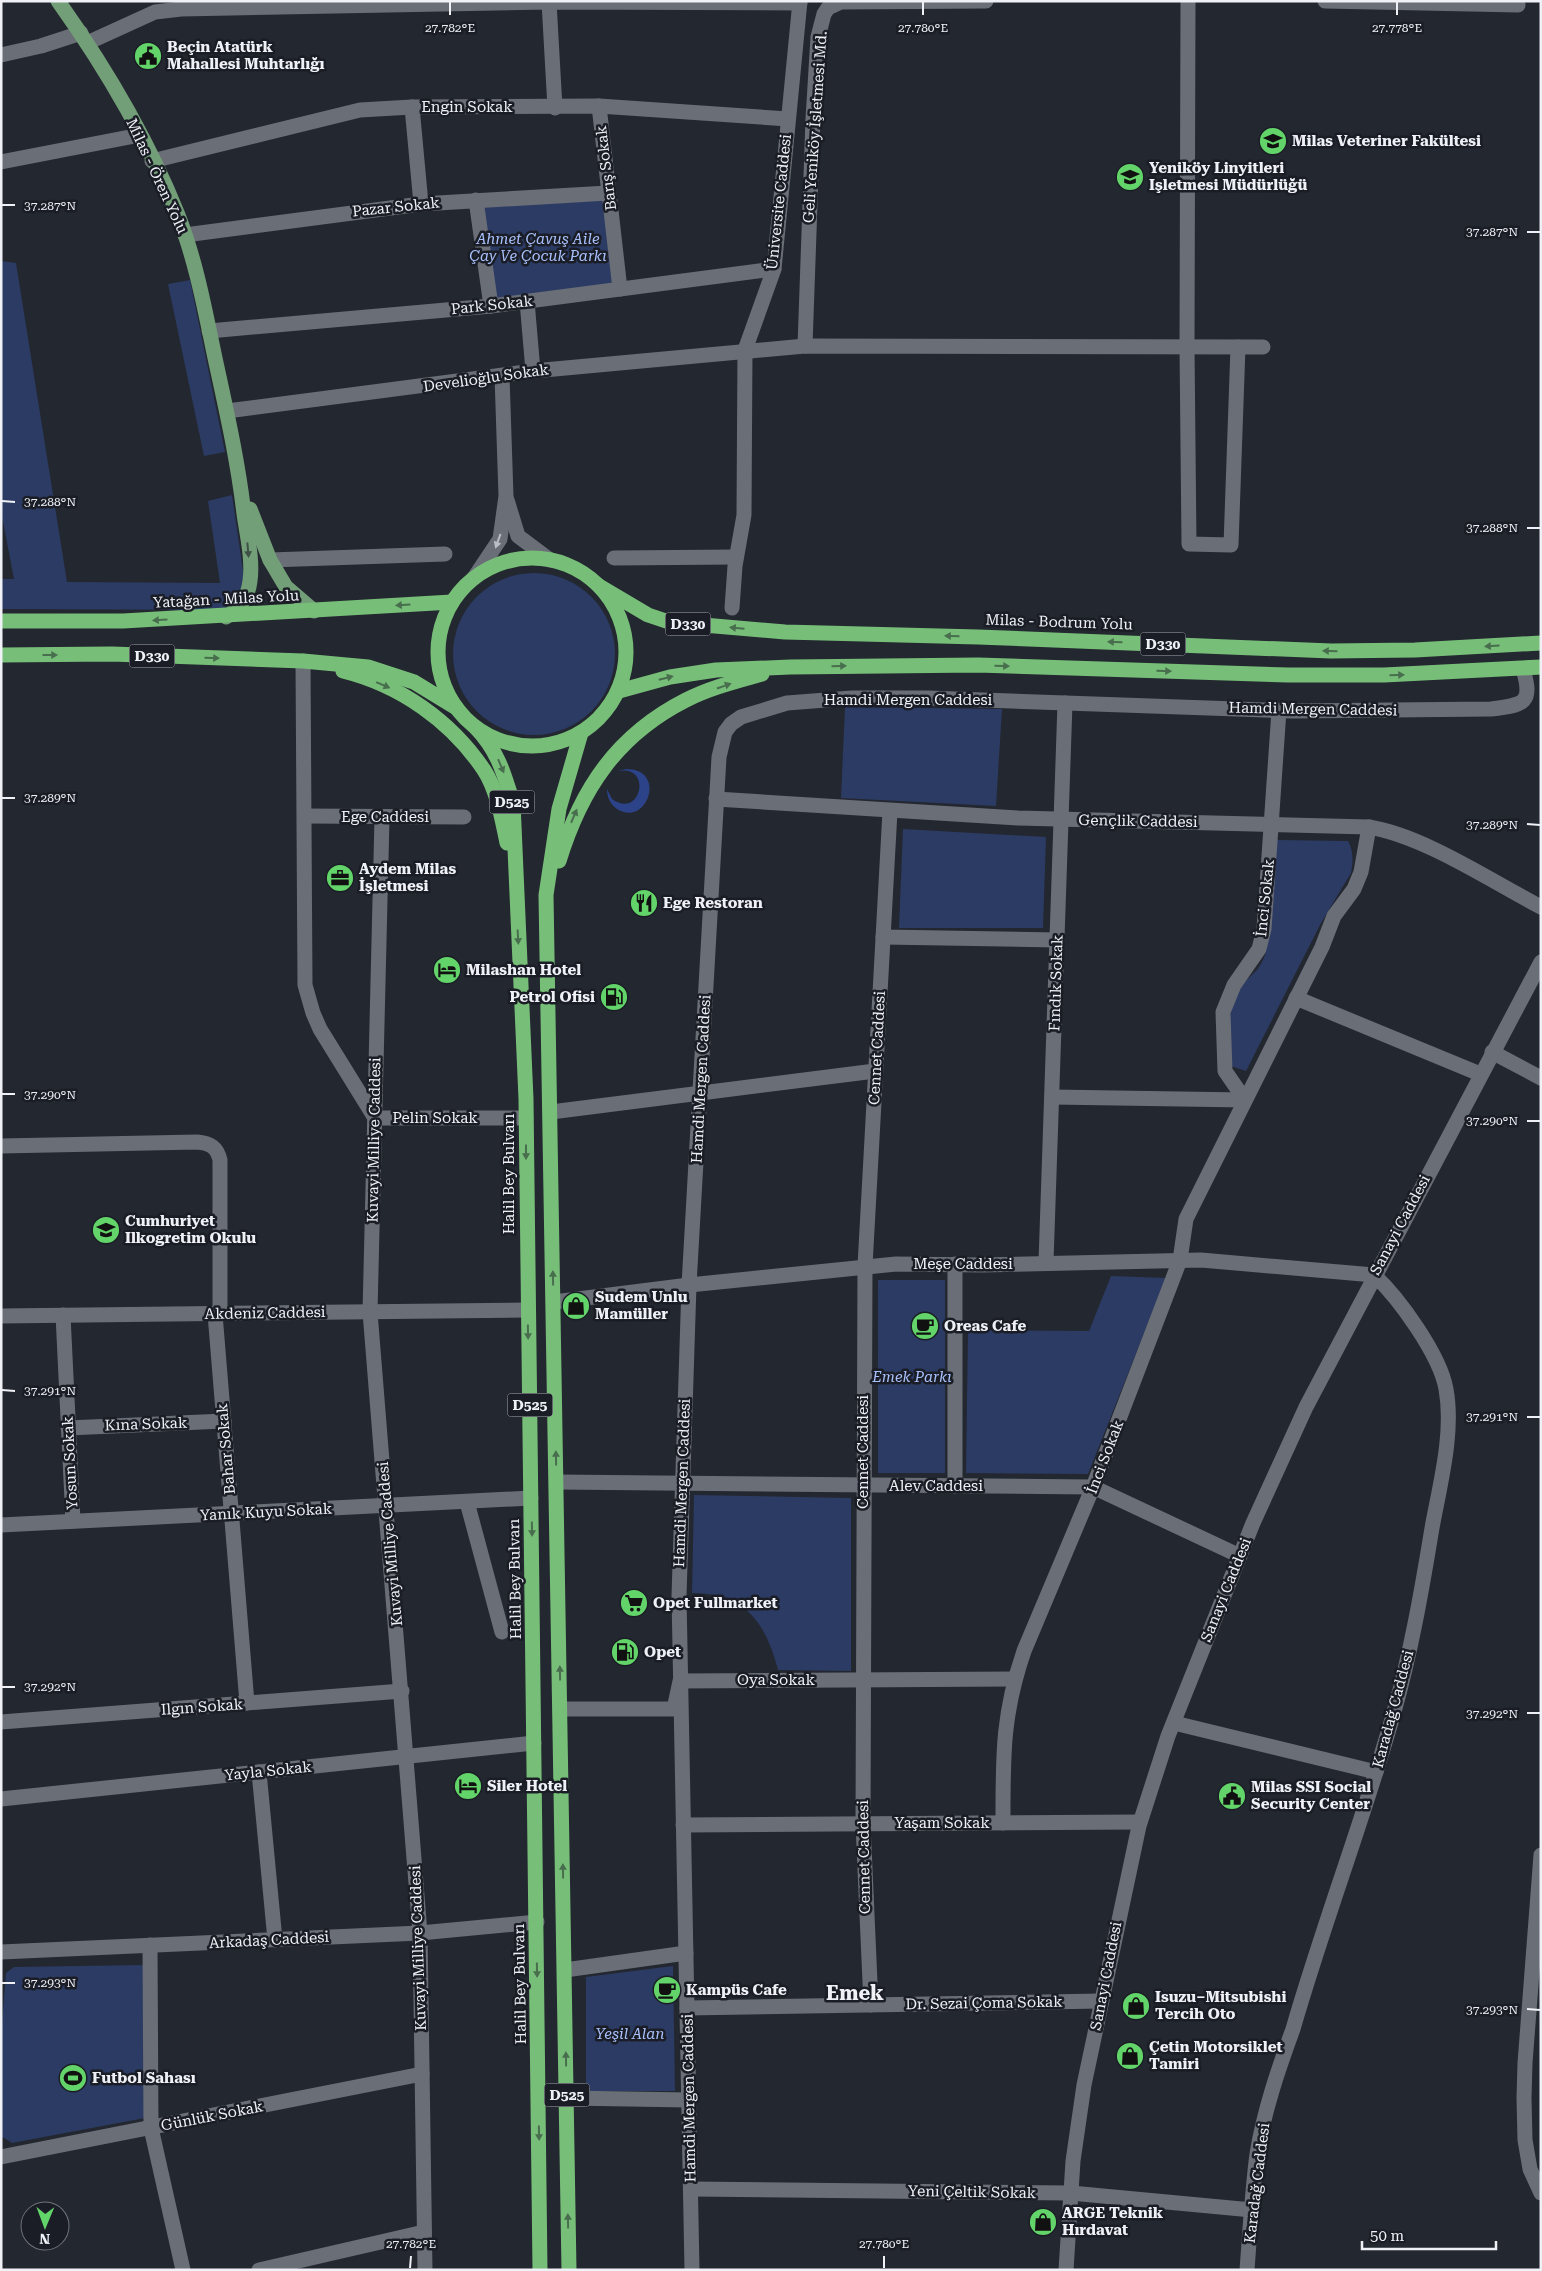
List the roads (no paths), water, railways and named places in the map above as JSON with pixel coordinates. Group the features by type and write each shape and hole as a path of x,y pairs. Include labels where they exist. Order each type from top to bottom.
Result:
{"highway":[{"path":"303,661 368,667 414,682 455,707 475,726 499,740 527,746 556,744 582,733 603,715 619,691 626,664 626,635 616,608 599,586 577,569 550,560 516,559 495,566 474,578 452,602 442,627 438,654 443,682 455,707"},
{"name":"Milas - Bodrum Yolu","path":"599,586 648,616 669,622 785,632 978,637 1331,651 1414,650 1541,643"},
{"name":"Yatağan - Milas Yolu","path":"1,621 123,621 226,617 452,602"},
{"name":"D330","path":"1,655 112,654 303,661"},
{"path":"303,661 357,675 389,688 425,707 456,738 484,771 494,794 500,810 515,888"},
{"name":"D330","path":"790,667 978,665 1374,675 1541,667"},
{"path":"619,691 670,677 716,670 790,667"},
{"path":"546,895 574,816 583,798 595,778 628,740 686,700 746,679 790,667"},
{"name":"D525","path":"475,726 490,742 503,768 512,803 515,888"},
{"name":"D525","path":"569,2270 546,895 559,810 582,733"},
{"name":"Halil Bey Bulvarı","path":"515,888 526,1118 540,2270"}],"main road":[{"name":"Milas - Ören Yolu","path":"58,1 84,38 140,135 185,235 209,331 241,484"},
{"path":"241,484 270,560 286,587 314,611"},
{"path":"226,617 239,608 247,596 251,580 241,484"}],"street":[{"name":"Geli Yeniköy İşletmesi Md.","path":"805,346 813,119 818,37 824,14 828,8 841,2 986,1"},
{"path":"1188,1 1187,347 1189,544 1231,545 1238,347"},
{"path":"1325,1 1518,6"},
{"path":"539,2 555,108"},
{"path":"1,54 84,38 155,12 202,5 800,2"},
{"name":"Üniversite Caddesi","path":"732,608 736,557 744,515 745,350 774,269 800,2"},
{"name":"Engin Sokak","path":"152,161 360,110 412,107 555,108 598,106 788,119"},
{"name":"Barış Sokak","path":"598,106 620,289"},
{"path":"412,107 421,204"},
{"path":"1,162 140,135"},
{"name":"Pazar Sokak","path":"185,235 421,204 608,193"},
{"path":"476,200 491,306"},
{"name":"Park Sokak","path":"209,331 491,306 774,269"},
{"path":"527,301 533,371"},
{"path":"745,350 805,346 1263,346"},
{"name":"Develioğlu Sokak","path":"226,411 533,371 745,350"},
{"path":"474,578 500,539 506,496 502,376"},
{"path":"506,496 518,536 550,560"},
{"path":"270,560 445,554"},
{"path":"614,558 736,557"},
{"path":"303,661 304,955 309,1000 320,1029 330,1048 375,1118"},
{"name":"Hamdi Mergen Caddesi","path":"692,2270 679,1596 689,1285 716,799 719,757 725,732 730,724 741,717 786,703 852,698 1279,710 1491,709 1507,707 1518,703 1527,696 1529,690 1523,669"},
{"name":"Fındık Sokak","path":"1046,1262 1065,703"},
{"name":"İnci Sokak","path":"1246,1100 1225,1071 1223,1012 1229,993 1254,958 1262,939 1279,710"},
{"name":"Gençlik Caddesi","path":"716,799 1061,820 1272,823 1369,827 1386,830 1418,842 1541,908"},
{"name":"Cennet Caddesi","path":"871,2005 863,1824 864,1266 890,810"},
{"name":"Ege Caddesi","path":"305,816 382,818 464,817"},
{"name":"Kuvayi Milliye Caddesi","path":"382,818 370,1312 408,1756 420,1933 425,2270"},
{"name":"İnci Sokak","path":"1002,1823 1003,1740 1014,1679 1093,1487 1180,1260 1186,1219 1322,947 1334,916 1354,889 1364,859 1369,827"},
{"path":"883,937 1057,940"},
{"name":"Sanayi Caddesi","path":"1066,2270 1078,2120 1140,1822 1174,1723 1240,1556 1306,1407 1480,1074 1541,962"},
{"path":"1296,998 1480,1074"},
{"path":"1492,1052 1541,1078"},
{"path":"551,1112 876,1071"},
{"path":"1052,1097 1246,1100"},
{"name":"Pelin Sokak","path":"375,1118 526,1118"},
{"name":"Bahar Sokak","path":"1,1146 197,1142 212,1145 216,1149 220,1160 217,1314 247,1703"},
{"name":"Meşe Caddesi","path":"554,1302 864,1266 920,1263 1180,1260 1374,1275"},
{"path":"955,1486 956,1264"},
{"name":"Karadağ Caddesi","path":"1247,2270 1257,2154 1272,2092 1395,1709 1418,1606 1445,1445 1446,1390 1438,1363 1405,1311 1374,1275"},
{"name":"Akdeniz Caddesi","path":"1,1316 528,1310"},
{"name":"Yosun Sokak","path":"63,1316 73,1521"},
{"name":"Kına Sokak","path":"68,1428 224,1421"},
{"name":"Alev Caddesi","path":"556,1482 1093,1487 1240,1556"},
{"name":"Yanık Kuyu Sokak","path":"1,1525 531,1498"},
{"name":"Halil Bey Bulvarı","path":"467,1502 502,1632"},
{"name":"Oya Sokak","path":"680,1681 1014,1679"},
{"path":"560,1709 674,1709 680,1681"},
{"name":"Ilgın Sokak","path":"1,1722 402,1691"},
{"path":"1174,1723 1376,1772"},
{"name":"Yayla Sokak","path":"1,1799 534,1743"},
{"path":"259,1772 275,1940"},
{"name":"Yaşam Sokak","path":"683,1825 1140,1822"},
{"path":"1541,1855 1524,2098 1525,2140 1530,2169 1541,2192"},
{"name":"Arkadaş Caddesi","path":"1,1952 420,1933 537,1922"},
{"path":"150,1946 151,2128 183,2270"},
{"path":"565,1970 686,1953"},
{"name":"Dr. Sezai Çoma Sokak","path":"687,2008 1102,2001"},
{"name":"Günlük Sokak","path":"1,2157 422,2074"},
{"path":"567,2098 689,2100"},
{"name":"Yeni Çeltik Sokak","path":"690,2189 1071,2193 1252,2210"},
{"path":"259,2270 424,2232"}],"water":[{"path":"626,769 639,771 647,778 650,787 649,796 644,805 637,811 628,813 612,805 608,798 607,789 612,799 622,804 630,803 636,798 639,782 636,775 629,771 618,771"}],"place":[{"name":"Beçin Atatürk Mahallesi Muhtarlığı","path":"148,56"},
{"name":"Milas Veteriner Fakültesi","path":"1273,141"},
{"name":"Yeniköy Linyitleri Işletmesi Müdürlüğü","path":"1130,177"},
{"name":"Aydem Milas İşletmesi","path":"340,878"},
{"name":"Ege Restoran","path":"644,903"},
{"name":"Milashan Hotel","path":"447,970"},
{"name":"Petrol Ofisi","path":"614,997"},
{"name":"Cumhuriyet Ilkogretim Okulu","path":"106,1230"},
{"name":"Sudem Unlu Mamüller","path":"576,1306"},
{"name":"Oreas Cafe","path":"925,1326"},
{"name":"Opet Fullmarket","path":"634,1603"},
{"name":"Opet","path":"625,1652"},
{"name":"Siler Hotel","path":"468,1786"},
{"name":"Milas SSI Social Security Center","path":"1232,1796"},
{"name":"Kampüs Cafe","path":"667,1990"},
{"name":"Isuzu–Mitsubishi Tercih Oto","path":"1136,2006"},
{"name":"Çetin Motorsiklet Tamiri","path":"1130,2056"},
{"name":"Futbol Sahası","path":"73,2078"},
{"name":"ARGE Teknik Hırdavat","path":"1043,2222"}],"district":[{"name":"Emek","path":"855,1993"}],"park label":[{"name":"Ahmet Çavuş Aile Çay Ve Çocuk Parkı","path":"538,248"},
{"name":"Emek Parkı","path":"912,1377"},
{"name":"Yeşil Alan","path":"630,2034"}]}
